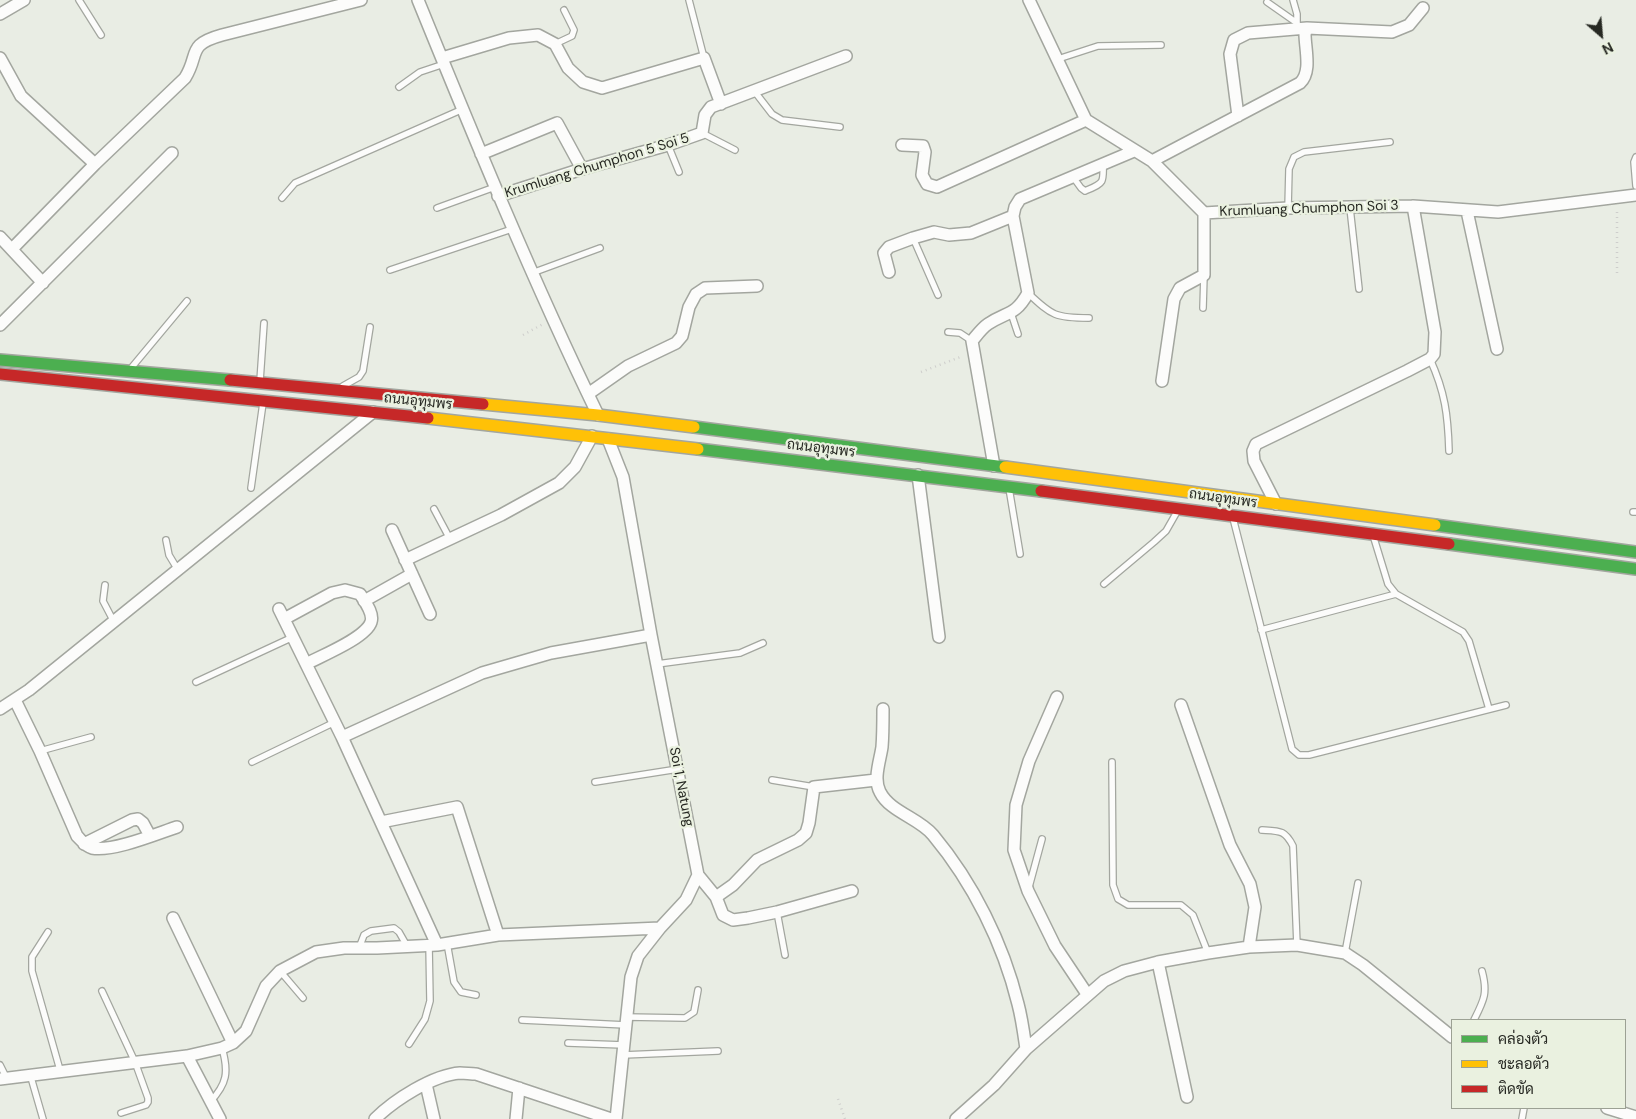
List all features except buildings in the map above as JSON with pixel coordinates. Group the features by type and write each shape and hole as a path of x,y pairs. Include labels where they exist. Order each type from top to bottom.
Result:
{"street":[{"path":"0,14 24,0"},
{"path":"12,249 95,164 185,78 190,71 193,56 201,43 210,38 361,0"},
{"path":"418,0 512,230 608,439"},
{"path":"902,145 923,146 925,152 922,175 927,184 937,187 1086,120 1029,0"},
{"path":"1238,116 1230,54 1234,40 1248,33 1300,27 1392,32 1409,25 1423,8"},
{"path":"1152,161 1300,83 1305,78 1307,70 1305,34 1300,27"},
{"path":"443,61 509,38 538,35 554,44 568,68 583,82 602,88 704,58 721,104"},
{"name":"Krumluang Chumphon 5 Soi 5","path":"496,192 668,145 702,133 705,115 711,107 755,92 846,56"},
{"path":"0,58 21,96 95,164"},
{"name":"Krumluang Chumphon Soi 3","path":"1086,120 1152,161 1204,213 1288,208 1413,206 1498,212 1636,195"},
{"path":"481,154 557,124 582,169"},
{"path":"994,466 973,346 988,324 1012,313 1021,306 1028,293 1013,216 1015,207 1020,199 1134,151"},
{"path":"0,325 172,153"},
{"path":"1276,504 1254,460 1252,451 1256,444 1430,359 1434,354 1435,332 1413,206"},
{"path":"1467,211 1497,349"},
{"path":"1162,381 1174,299 1180,288 1204,274 1204,213"},
{"path":"889,272 884,253 890,246 934,232 949,235 971,233 1013,216"},
{"path":"0,237 43,283"},
{"path":"588,394 628,366 676,343 682,336 689,307 696,294 705,288 757,286"},
{"name":"ถนนอุทุมพร","path":"0,360 130,370 598,415 1636,552"},
{"name":"ถนนอุทุมพร","path":"2,375 263,400 592,436 1009,486 1636,568"},
{"path":"0,708 29,690 373,412"},
{"path":"405,560 502,515 559,482 575,467 592,436"},
{"name":"Soi 1, Natung","path":"608,439 623,477 651,635 698,875"},
{"path":"918,475 939,636"},
{"path":"392,530 430,614"},
{"path":"364,600 412,574"},
{"path":"306,664 363,634 371,622 370,612 360,594 345,590 282,614 306,664 335,722 438,944"},
{"path":"342,737 482,673 551,653 651,635"},
{"path":"1057,697 1029,761 1016,805 1014,850 1028,891 1055,946 1087,994"},
{"path":"15,700 40,750 77,836 84,844 94,848 110,848 177,827"},
{"path":"1181,705 1230,845 1250,884 1255,907 1249,948"},
{"path":"883,709 882,746 876,780 879,792 886,801 931,833 953,860 971,888 1008,971 1019,1006 1026,1050"},
{"path":"716,897 733,885 757,860 798,840 806,833 814,787 876,780"},
{"path":"381,822 457,807 498,935"},
{"path":"84,844 132,820 138,819 143,823 150,836"},
{"path":"616,1119 631,977 638,956 660,928 686,900 698,875 716,897 723,915 733,920 777,912 852,891"},
{"path":"172,918 233,1043"},
{"path":"3,1078 187,1056 222,1048 233,1043 246,1032 266,986 280,971 316,952 344,948 438,944 498,935 660,928"},
{"path":"956,1119 968,1115 1026,1050 1087,994 1104,981 1124,970 1208,953 1249,948 1297,946 1344,953 1363,965 1451,1036"},
{"path":"1158,962 1188,1097"},
{"path":"187,1056 220,1119"},
{"path":"375,1119 393,1104 426,1084 444,1076 460,1073 476,1074 611,1119"},
{"path":"426,1084 434,1119"},
{"path":"516,1119 519,1088"},
{"path":"1609,1112 1636,1117"}],"lane":[{"path":"79,0 101,35"},
{"path":"689,0 704,58"},
{"path":"1293,0 1300,27"},
{"path":"1267,2 1300,27"},
{"path":"554,44 572,36 574,30 564,10"},
{"path":"1058,59 1098,46 1161,45"},
{"path":"399,87 420,72 443,61"},
{"path":"755,92 772,114 782,120 840,127"},
{"path":"282,198 295,183 462,109"},
{"path":"702,133 735,150"},
{"path":"1288,208 1288,169 1294,158 1304,152 1390,142"},
{"path":"668,145 679,172"},
{"path":"1636,157 1634,162 1636,186"},
{"path":"1073,177 1085,191 1101,184 1104,180 1103,164"},
{"path":"437,208 496,192"},
{"path":"1350,208 1359,289"},
{"path":"390,270 512,230"},
{"path":"913,238 938,295"},
{"path":"531,273 600,248"},
{"path":"1203,308 1204,274"},
{"path":"1028,293 1045,309 1062,318 1089,318"},
{"path":"130,370 186,301"},
{"path":"1012,313 1018,334"},
{"path":"260,383 264,323"},
{"path":"341,391 344,385 359,377 363,371 370,327"},
{"path":"948,332 960,333 973,346"},
{"path":"1430,359 1440,380 1448,417 1449,451"},
{"path":"252,488 263,400"},
{"path":"1009,486 1020,554"},
{"path":"434,509 450,539"},
{"path":"1104,584 1160,537 1180,509"},
{"path":"1232,516 1292,750 1299,755 1309,755 1506,705"},
{"path":"1372,534 1388,584 1396,594 1463,632 1469,641 1489,709"},
{"path":"166,540 169,555 178,570"},
{"path":"105,585 103,601 114,622"},
{"path":"1261,630 1396,594"},
{"path":"196,682 293,637"},
{"path":"657,664 740,654 763,643"},
{"path":"252,762 335,722"},
{"path":"40,750 91,737"},
{"path":"1112,762 1113,885 1118,899 1128,905 1181,906 1193,915 1208,953"},
{"path":"595,782 678,769"},
{"path":"772,780 814,787"},
{"path":"1262,830 1278,831 1287,835 1293,846 1297,946"},
{"path":"1028,891 1042,839"},
{"path":"1344,953 1358,883"},
{"path":"777,912 785,954"},
{"path":"359,948 364,935 371,931 394,928 399,932 407,946"},
{"path":"48,932 32,957 32,971 60,1070"},
{"path":"438,944 454,982 461,992 476,995"},
{"path":"410,1044 425,1019 430,1001 438,944"},
{"path":"280,971 303,998"},
{"path":"1474,1019 1482,1003 1486,986 1482,971"},
{"path":"522,1020 626,1021 685,1018 694,1012 698,990"},
{"path":"102,991 135,1062 148,1102 146,1105 121,1113"},
{"path":"568,1043 624,1050 718,1051"},
{"path":"210,1102 220,1091 225,1080 226,1062 222,1048"},
{"path":"0,1065 3,1078"},
{"path":"30,1074 43,1119"}],"path":[{"path":"1616,273 1618,197"},
{"path":"523,335 553,319"},
{"path":"921,372 973,346"},
{"path":"838,1099 845,1119"}],"traffic: fast":[{"path":"0,360 230,380"},
{"path":"694,427 1005,467"},
{"path":"698,449 1041,491"},
{"path":"1435,525 1636,552"},
{"path":"1449,544 1636,569"}],"traffic: slow":[{"path":"483,404 598,415 694,427"},
{"path":"428,418 698,449"},
{"path":"1005,467 1435,525"}],"traffic: jam":[{"path":"0,374 428,418"},
{"path":"230,380 483,404"},
{"path":"1041,491 1449,544"}]}
